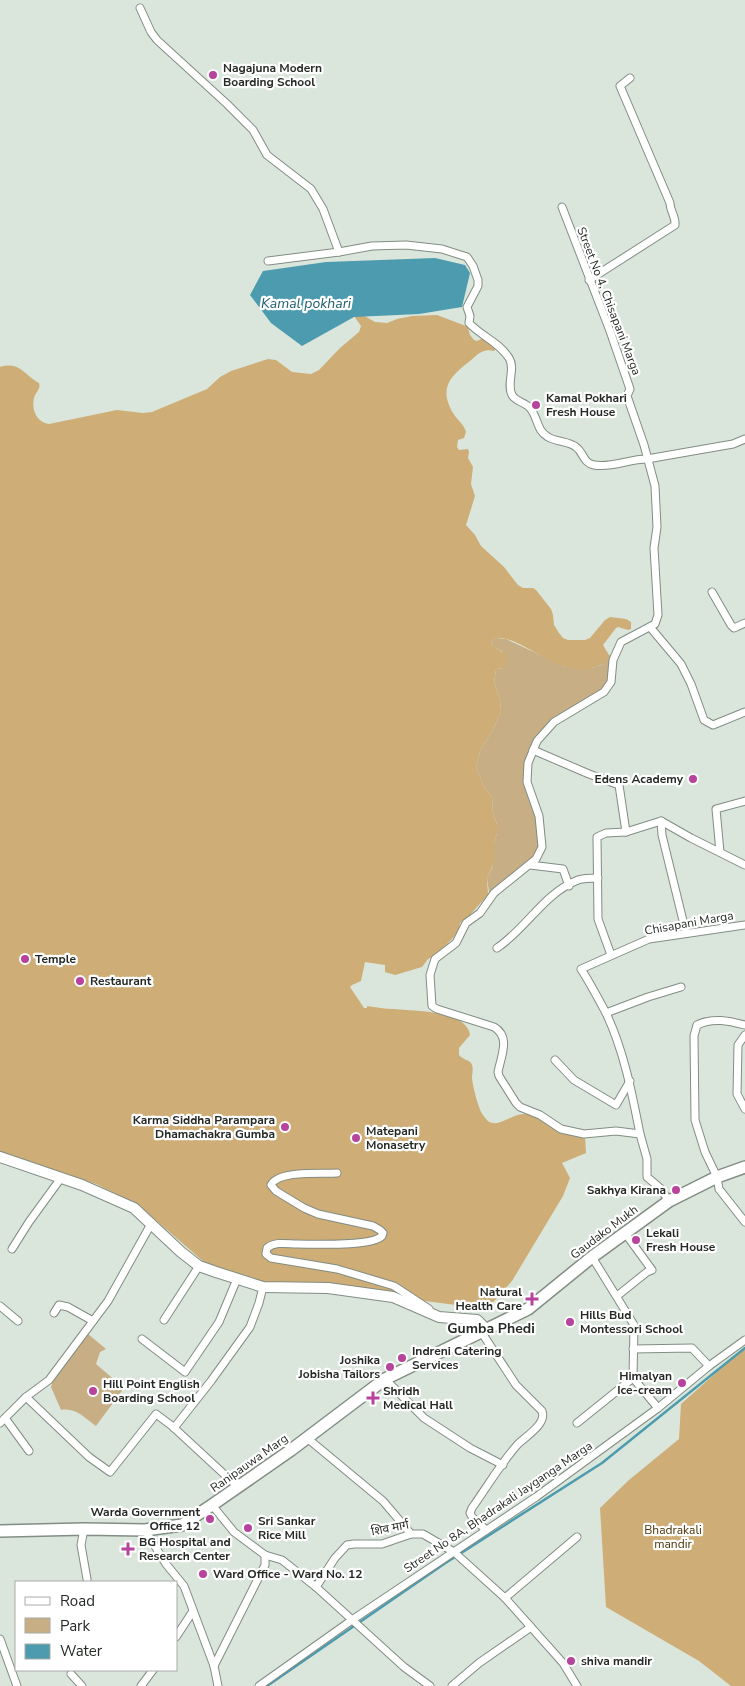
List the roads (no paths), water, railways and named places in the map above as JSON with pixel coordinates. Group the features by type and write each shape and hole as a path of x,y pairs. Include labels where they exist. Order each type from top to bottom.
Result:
{"main road":[{"path":"0,1157 82,1185 134,1208 181,1252 199,1266 237,1280 263,1286 328,1288 393,1297 440,1317 477,1320 484,1331"},
{"name":"Gaudako Mukh","path":"484,1331 528,1308 592,1256 669,1201 717,1177 745,1167"},
{"name":"Ranipauwa Marg","path":"0,1530 144,1530 182,1525 308,1438 385,1379 484,1331"}],"street":[{"path":"140,8 151,32 157,40 253,130 267,155 311,189 323,209 339,252"},
{"path":"589,280 675,225 676,220 670,210 670,203 620,86 630,78"},
{"name":"Street No 4, Chisapani Marga","path":"562,207 610,330 630,388 627,396 652,470 655,486 657,527 654,548 659,608 657,621 650,627"},
{"path":"268,261 372,246 406,245 442,249 467,257 473,266 478,280 477,289 467,307 470,316 469,323 492,340 509,358 512,365 510,380 512,394 531,409 537,425 545,435 576,446 584,459 593,465 608,465 647,459 733,444 745,440"},
{"path":"712,592 731,626 734,628 745,624"},
{"path":"640,1134 616,1131 584,1134 572,1132 561,1129 540,1115 520,1107 499,1076 498,1072 504,1042 499,1030 432,1006 430,975 435,959 459,940 464,925 480,913 490,897 536,859 542,847 540,816 527,782 528,763 533,750 541,736 554,722 604,692 611,682 613,660 621,642 625,638 650,627 681,664 691,684 704,720 708,724 713,725 745,712"},
{"path":"533,750 619,785 626,832"},
{"path":"720,852 716,809 745,801"},
{"path":"662,821 662,835 686,933"},
{"path":"610,955 598,919 597,837 606,833 626,832 662,821 690,838 745,865"},
{"path":"530,865 564,869 569,886"},
{"path":"497,948 511,938 536,910 569,886 579,880 598,878"},
{"name":"Chisapani Marga","path":"606,1013 582,969 610,955 649,940 745,925"},
{"path":"669,1201 660,1188 647,1177 647,1159 640,1134 630,1081 606,1013 681,987"},
{"path":"745,1026 722,1020 704,1022 697,1025 694,1036 694,1120 705,1152 717,1177 719,1189 745,1222"},
{"path":"745,1035 738,1045 737,1094 745,1109"},
{"path":"555,1060 574,1080 616,1105 630,1081"},
{"path":"337,1173 283,1176 275,1180 271,1185 304,1208 318,1214 373,1226 383,1233 382,1236 377,1240 365,1242 320,1245 275,1244 267,1248 266,1254 270,1258 337,1270 394,1286 440,1317"},
{"path":"12,1249 61,1178"},
{"path":"29,1452 2,1421 26,1397 49,1380 108,1301 151,1224"},
{"path":"617,1296 652,1270 625,1233"},
{"path":"592,1256 634,1325 632,1349 633,1378 658,1408"},
{"path":"164,1320 199,1266"},
{"path":"142,1339 185,1372 219,1322 237,1280"},
{"path":"174,1428 250,1327 263,1286"},
{"path":"54,1313 59,1305 68,1307 93,1321"},
{"path":"0,1306 18,1321"},
{"path":"484,1331 516,1385 544,1416 542,1421 518,1445 472,1508 470,1513 472,1517 486,1530"},
{"name":"Street No 8A, Bhadrakali Jayganga Marga","path":"259,1686 352,1620 536,1497 658,1408 709,1366 745,1340"},
{"path":"632,1349 692,1348 709,1366"},
{"path":"577,1423 633,1378"},
{"path":"385,1379 424,1418 470,1448 503,1465"},
{"path":"26,1397 89,1457 110,1472 156,1414 174,1428 238,1487"},
{"path":"308,1438 383,1501 411,1534"},
{"path":"212,1505 234,1532 265,1555 282,1560 316,1587 404,1667 430,1686"},
{"path":"84,1529 81,1545 87,1579"},
{"path":"144,1530 166,1564 184,1586 214,1666 217,1686"},
{"name":"शिव मार्ग","path":"316,1587 335,1558 347,1545 382,1544 411,1534 424,1534 454,1552 505,1598 563,1663 577,1686"},
{"path":"505,1598 577,1538"},
{"path":"214,1666 265,1565 265,1555"},
{"path":"178,1634 193,1611"},
{"path":"452,1686 479,1663 531,1627"},
{"path":"0,1639 17,1686"},
{"path":"141,1686 152,1671"},
{"path":"71,1674 82,1686"}],"water":[{"name":"Kamal pokhari","path":"435,258 465,265 470,273 462,307 419,314 354,317 302,346 271,323 250,295 263,271 326,262"}],"waterway":[{"path":"267,1686 444,1564 602,1463 745,1348"}],"place":[{"name":"Nagajuna Modern Boarding School","path":"213,75"},
{"name":"Kamal Pokhari Fresh House","path":"536,405"},
{"name":"Edens Academy","path":"693,779"},
{"name":"Temple","path":"25,959"},
{"name":"Restaurant","path":"80,981"},
{"name":"Karma Siddha Parampara Dhamachakra Gumba","path":"285,1127"},
{"name":"Matepani Monasetry","path":"356,1138"},
{"name":"Sakhya Kirana","path":"676,1190"},
{"name":"Lekali Fresh House","path":"636,1240"},
{"name":"Natural Health Care","path":"532,1299"},
{"name":"Hills Bud Montessori School","path":"570,1322"},
{"name":"Indreni Catering Services","path":"402,1358"},
{"name":"Joshika Jobisha Tailors","path":"390,1367"},
{"name":"Himalyan Ice-cream","path":"682,1383"},
{"name":"Hill Point English Boarding School","path":"93,1391"},
{"name":"Shridh Medical Hall","path":"373,1398"},
{"name":"Warda Government Office 12","path":"210,1519"},
{"name":"Sri Sankar Rice Mill","path":"248,1528"},
{"name":"BG Hospital and Research Center","path":"128,1549"},
{"name":"Ward Office - Ward No. 12","path":"203,1574"},
{"name":"shiva mandir","path":"571,1661"}],"district":[{"name":"Gumba Phedi","path":"491,1328"}],"park label":[{"name":"Bhadrakali mandir","path":"673,1537"}]}
